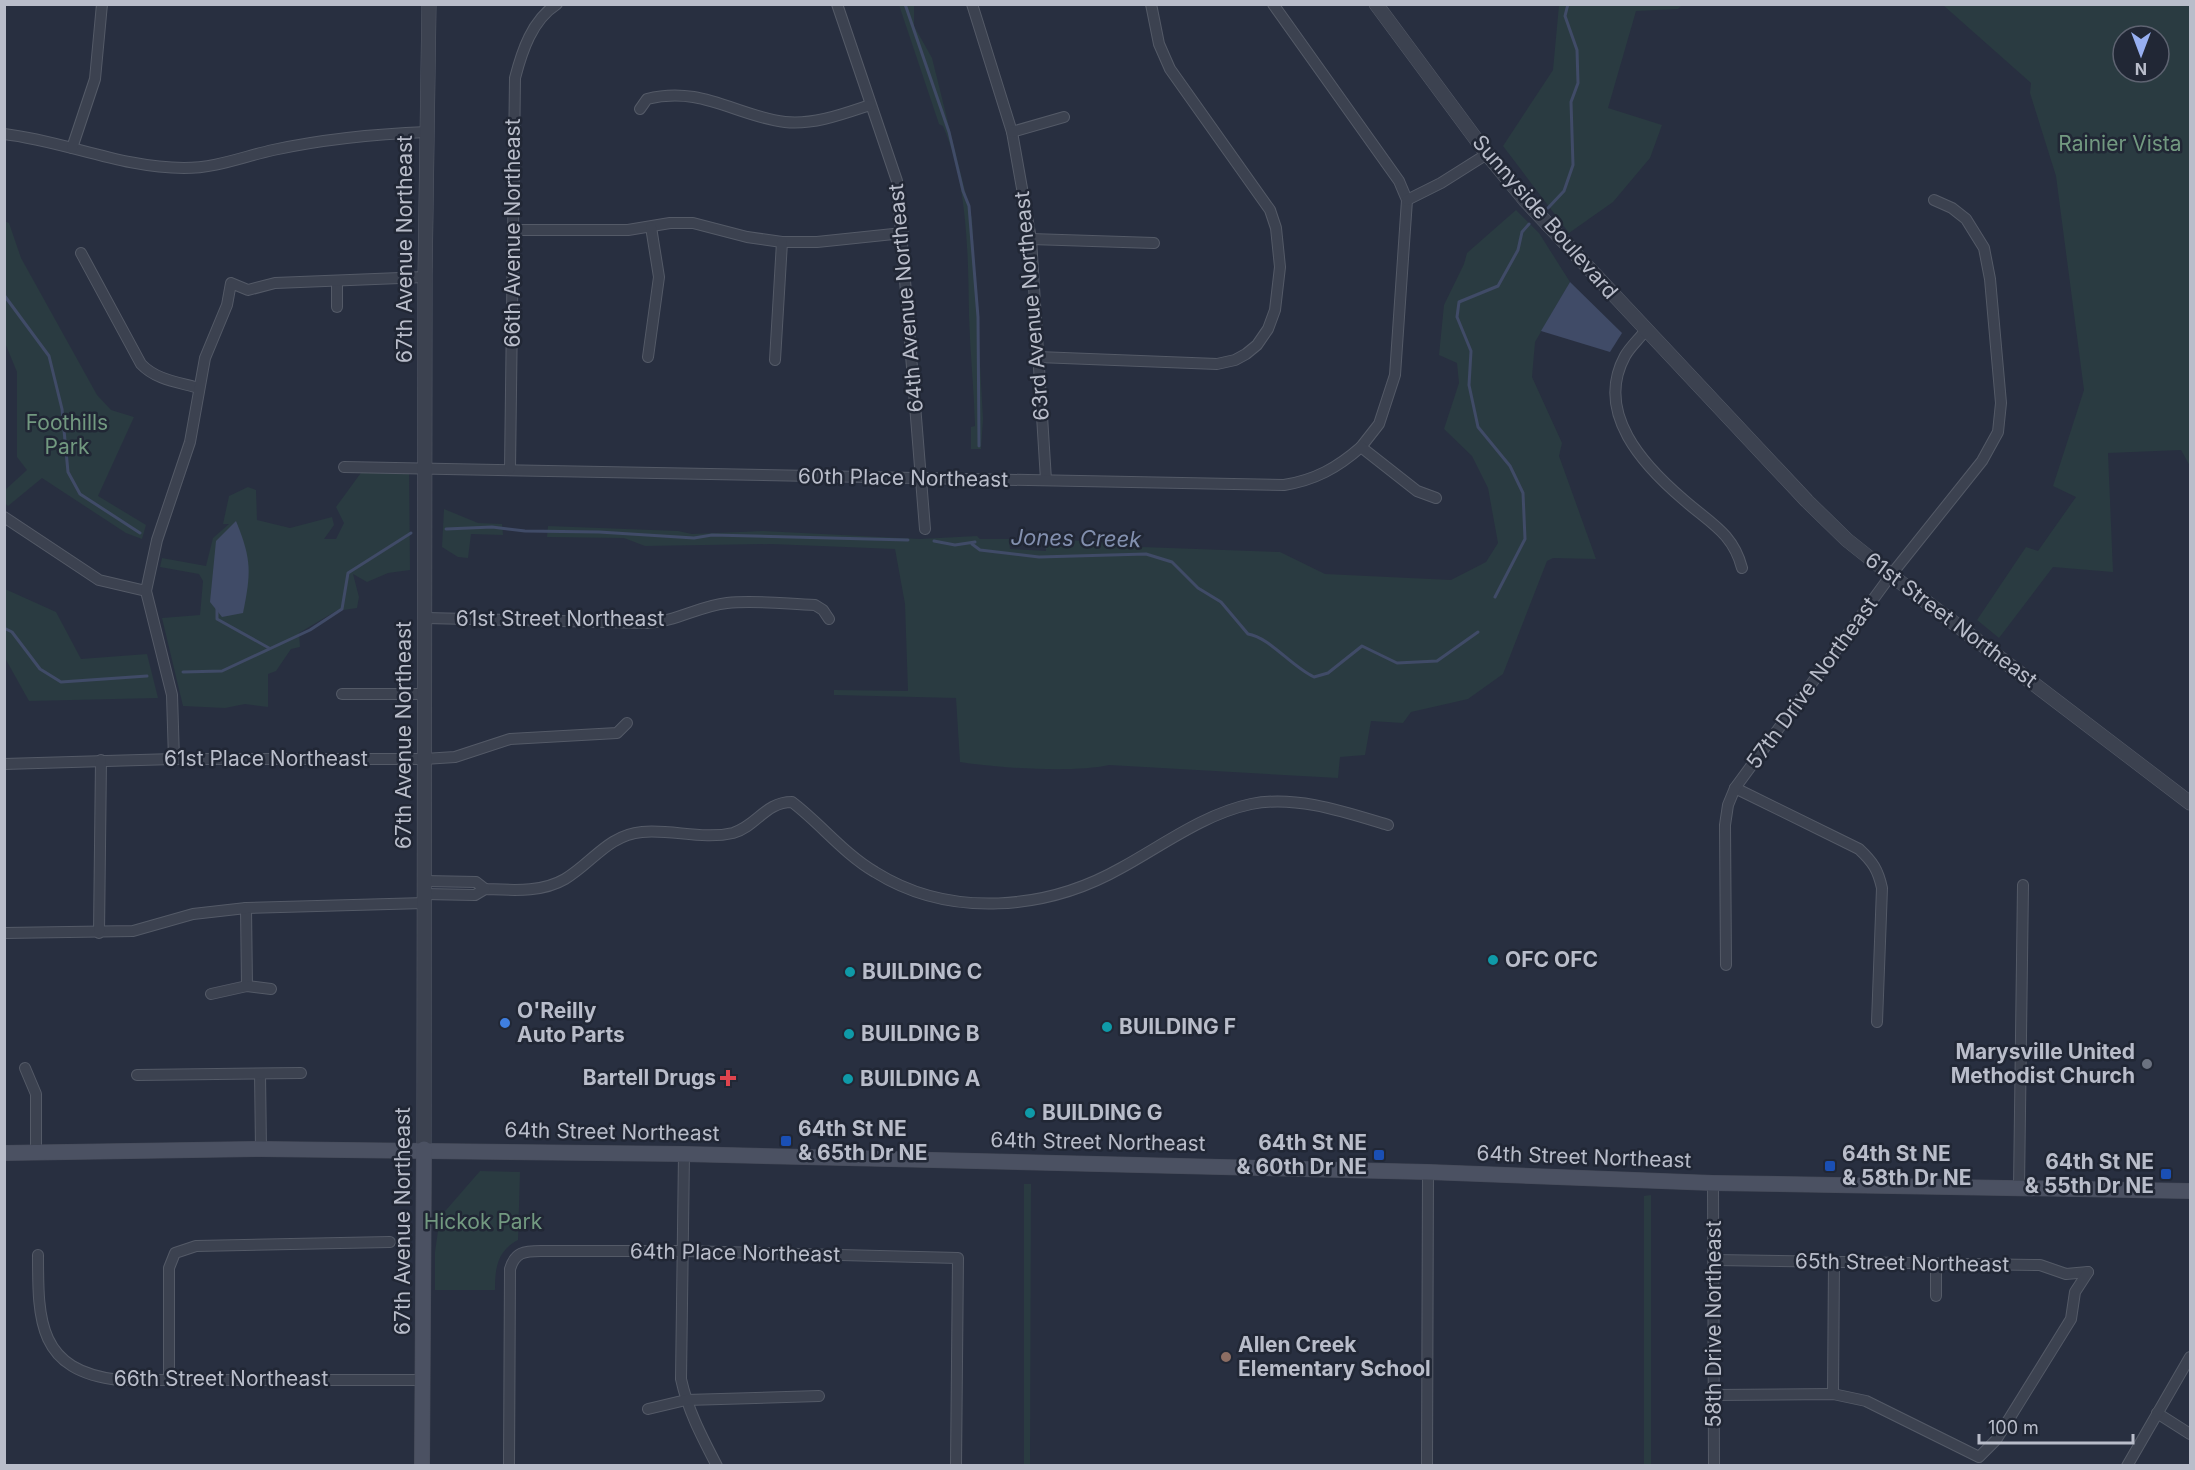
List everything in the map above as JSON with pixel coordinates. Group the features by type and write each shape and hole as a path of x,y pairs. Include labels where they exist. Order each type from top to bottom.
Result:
{"main road":[{"name":"64th Street Northeast","path":"4,1153 424,1149 1428,1172 1713,1182 2190,1191"},
{"name":"67th Avenue Northeast","path":"422,1466 424,1149"}],"street":[{"path":"72,148 95,79 102,4"},
{"name":"67th Avenue Northeast","path":"424,1149 425,277 429,4"},
{"name":"64th Avenue Northeast","path":"837,4 897,181 903,233 925,529"},
{"name":"63rd Avenue Northeast","path":"972,4 1011,132 1030,239 1046,480"},
{"path":"1038,357 1217,364 1235,360 1257,345 1268,329 1275,310 1280,267 1276,228 1270,210 1170,69 1160,44 1151,4"},
{"path":"1273,4 1399,181 1407,200 1441,183 1487,154"},
{"name":"Sunnyside Boulevard","path":"1376,4 1487,154 1645,331 1729,418"},
{"name":"66th Avenue Northeast","path":"510,469 515,78 525,44 536,25 554,6"},
{"path":"640,109 647,99 657,96 696,97 718,101 787,122 832,117 870,105"},
{"path":"1011,132 1064,117"},
{"path":"4,134 150,166 192,168 214,166 315,142 375,134 427,132"},
{"name":"60th Place Northeast","path":"344,467 1284,485 1305,482 1331,470 1361,447 1379,424 1395,375 1407,200"},
{"name":"57th Drive Northeast","path":"1726,965 1725,825 1728,805 1735,788 1891,575 1982,461 1998,432 2001,404 1988,261 1984,248 1971,225 1952,208 1934,200"},
{"path":"514,230 628,230 670,223 693,223 747,237 782,242 817,242 903,233"},
{"path":"648,357 659,277 651,227"},
{"path":"1030,239 1154,243"},
{"path":"775,360 782,242"},
{"path":"81,253 141,364 149,373 162,379 199,387"},
{"path":"174,759 172,695 146,591 157,540 190,442 206,358 227,305 231,284 248,290 274,283 425,277"},
{"path":"337,281 337,307"},
{"path":"1645,331 1626,355 1618,372 1616,393 1618,417 1624,433 1634,450 1675,492 1732,540 1742,568"},
{"name":"61st Street Northeast","path":"1729,418 1847,540 2190,803"},
{"path":"1361,447 1417,490 1436,498"},
{"path":"4,517 99,579 146,591"},
{"name":"61st Street Northeast","path":"426,618 647,624 664,623 726,603 744,603 815,605 829,619"},
{"path":"342,694 425,694"},
{"name":"61st Place Northeast","path":"4,764 101,760 455,757 510,739 617,733 627,723"},
{"path":"99,933 101,760"},
{"path":"1735,788 1859,849 1872,861 1879,872 1882,888 1877,1022"},
{"path":"4,933 133,931 193,914 425,893 476,882 485,889 545,888 564,880 616,840 641,832 716,835 734,832 778,802 792,802 845,850 875,873 933,895 968,903 991,904 1037,899 1090,884 1216,815 1249,804 1293,801 1388,825"},
{"path":"2019,1187 2022,885"},
{"path":"246,908 247,986"},
{"path":"212,994 247,986 271,989"},
{"path":"25,1068 36,1094 36,1153"},
{"path":"137,1075 301,1073"},
{"path":"260,1074 261,1149"},
{"path":"684,1154 681,1380 686,1400 717,1466"},
{"path":"1427,1466 1428,1172"},
{"name":"58th Drive Northeast","path":"1713,1182 1714,1466"},
{"path":"169,1379 169,1268 175,1253 196,1246 390,1242"},
{"name":"64th Place Northeast","path":"509,1466 510,1269 513,1258 523,1251 683,1251 958,1258 956,1466"},
{"name":"66th Street Northeast","path":"38,1255 40,1320 48,1339 64,1359 86,1374 101,1378 423,1380"},
{"name":"65th Street Northeast","path":"1715,1260 2040,1265 2066,1274 2088,1272 2076,1292 2071,1319 1996,1440 1979,1457 1866,1401 1833,1394"},
{"path":"1715,1395 1833,1394 1834,1262"},
{"path":"1936,1264 1936,1296"},
{"path":"2127,1466 2190,1357"},
{"path":"648,1409 686,1400 819,1396"},
{"path":"2157,1413 2190,1434"}],"green space":[{"path":"899,5 914,5 914,26 932,58 972,219 983,419 981,449 971,449 971,427 975,426 967,243 962,195 951,148 943,126 939,124"},
{"path":"1559,5 1682,5 1678,9 1636,11 1608,108 1662,125 1650,158 1613,202 1569,233 1503,146 1553,70"},
{"name":"Rainier Vista","path":"1943,5 2190,5 2190,466 2181,450 2108,453 2113,572 2053,567 1999,638 1977,620 2026,547 2038,551 2076,497 2053,486 2084,390 2056,176 2030,93 2031,83"},
{"path":"1516,210 1539,233 1570,282 1535,342 1532,377 1562,443 1559,456 1596,559 1553,558 1547,561 1503,674 1468,699 1411,712 1403,723 1371,721 1365,755 1340,757 1338,778 1109,765 1076,769 1035,769 960,762 956,698 834,695 834,690 908,691 905,604 895,549 771,544 645,546 624,538 547,537 548,526 678,531 692,534 763,531 920,539 977,536 980,539 1009,539 1010,549 1046,551 1045,539 1141,544 1142,547 1280,552 1325,574 1451,580 1486,562 1498,543 1488,488 1472,456 1444,429 1459,383 1457,363 1439,355 1444,305 1467,253"},
{"name":"Foothills Park","path":"4,221 9,223 21,258 97,395 111,410 134,417 98,496 146,525 142,539 126,533 42,478 8,506 5,503 5,490 27,470 17,457 17,372 5,343"},
{"path":"409,464 410,570 388,573 367,582 353,574 359,597 357,608 336,611 299,633 300,647 291,649 276,671 268,674 268,707 245,704 225,708 183,706 162,618 200,615 203,581 199,574 160,567 162,558 206,566 213,538 229,524 223,524 229,496 248,487 256,490 257,520 290,528 332,517 334,525 324,539 336,539 344,523 336,507 363,470"},
{"path":"444,509 478,523 502,524 503,535 471,534 468,558 458,557 442,547"},
{"path":"5,589 56,612 81,659 147,654 158,698 29,701 5,658"},
{"name":"Hickok Park","path":"480,1171 520,1172 518,1240 501,1255 495,1290 435,1290 435,1252 440,1217"},
{"path":"1024,1184 1031,1184 1030,1466 1024,1465"},
{"path":"1651,1195 1651,1465 1644,1466 1644,1196"}],"water":[{"path":"1570,282 1622,333 1610,352 1541,331"},
{"path":"236,521 245,546 249,567 248,587 243,613 222,617 210,602 216,541"}],"waterway":[{"name":"Jones Creek","path":"905,4 949,132 963,191 969,206 978,317 979,446"},
{"name":"Jones Creek","path":"1548,208 1564,191 1573,165 1571,102 1578,83 1577,50 1565,16 1568,4"},
{"name":"Jones Creek","path":"1495,597 1525,539 1523,493 1510,466 1478,427 1469,385 1471,351 1457,317 1459,302 1498,286 1518,250 1522,232 1529,224"},
{"path":"4,295 49,356 62,409 68,472 80,494 140,533"},
{"path":"446,529 492,527 525,531 599,532 694,538 712,535 908,540"},
{"path":"183,672 222,671 310,630 342,609 348,573 411,533"},
{"path":"934,541 955,545 975,542"},
{"name":"Jones Creek","path":"972,544 980,550 1039,557 1146,554 1172,562 1198,588 1221,602 1248,634 1272,646 1314,677 1328,673 1362,646 1397,663 1437,661 1478,632"},
{"path":"217,608 217,619 269,648"},
{"path":"4,628 12,632 40,669 61,682 147,676"}],"place":[{"name":"OFC OFC","path":"1493,960"},
{"name":"BUILDING C","path":"850,972"},
{"name":"O'Reilly Auto Parts","path":"505,1023"},
{"name":"BUILDING F","path":"1107,1027"},
{"name":"BUILDING B","path":"849,1034"},
{"name":"Marysville United Methodist Church","path":"2147,1064"},
{"name":"Bartell Drugs","path":"728,1078"},
{"name":"BUILDING A","path":"848,1079"},
{"name":"BUILDING G","path":"1030,1113"},
{"name":"64th St NE & 65th Dr NE","path":"786,1141"},
{"name":"64th St NE & 60th Dr NE","path":"1379,1155"},
{"name":"64th St NE & 58th Dr NE","path":"1830,1166"},
{"name":"64th St NE & 55th Dr NE","path":"2166,1174"},
{"name":"Allen Creek Elementary School","path":"1226,1357"}]}
